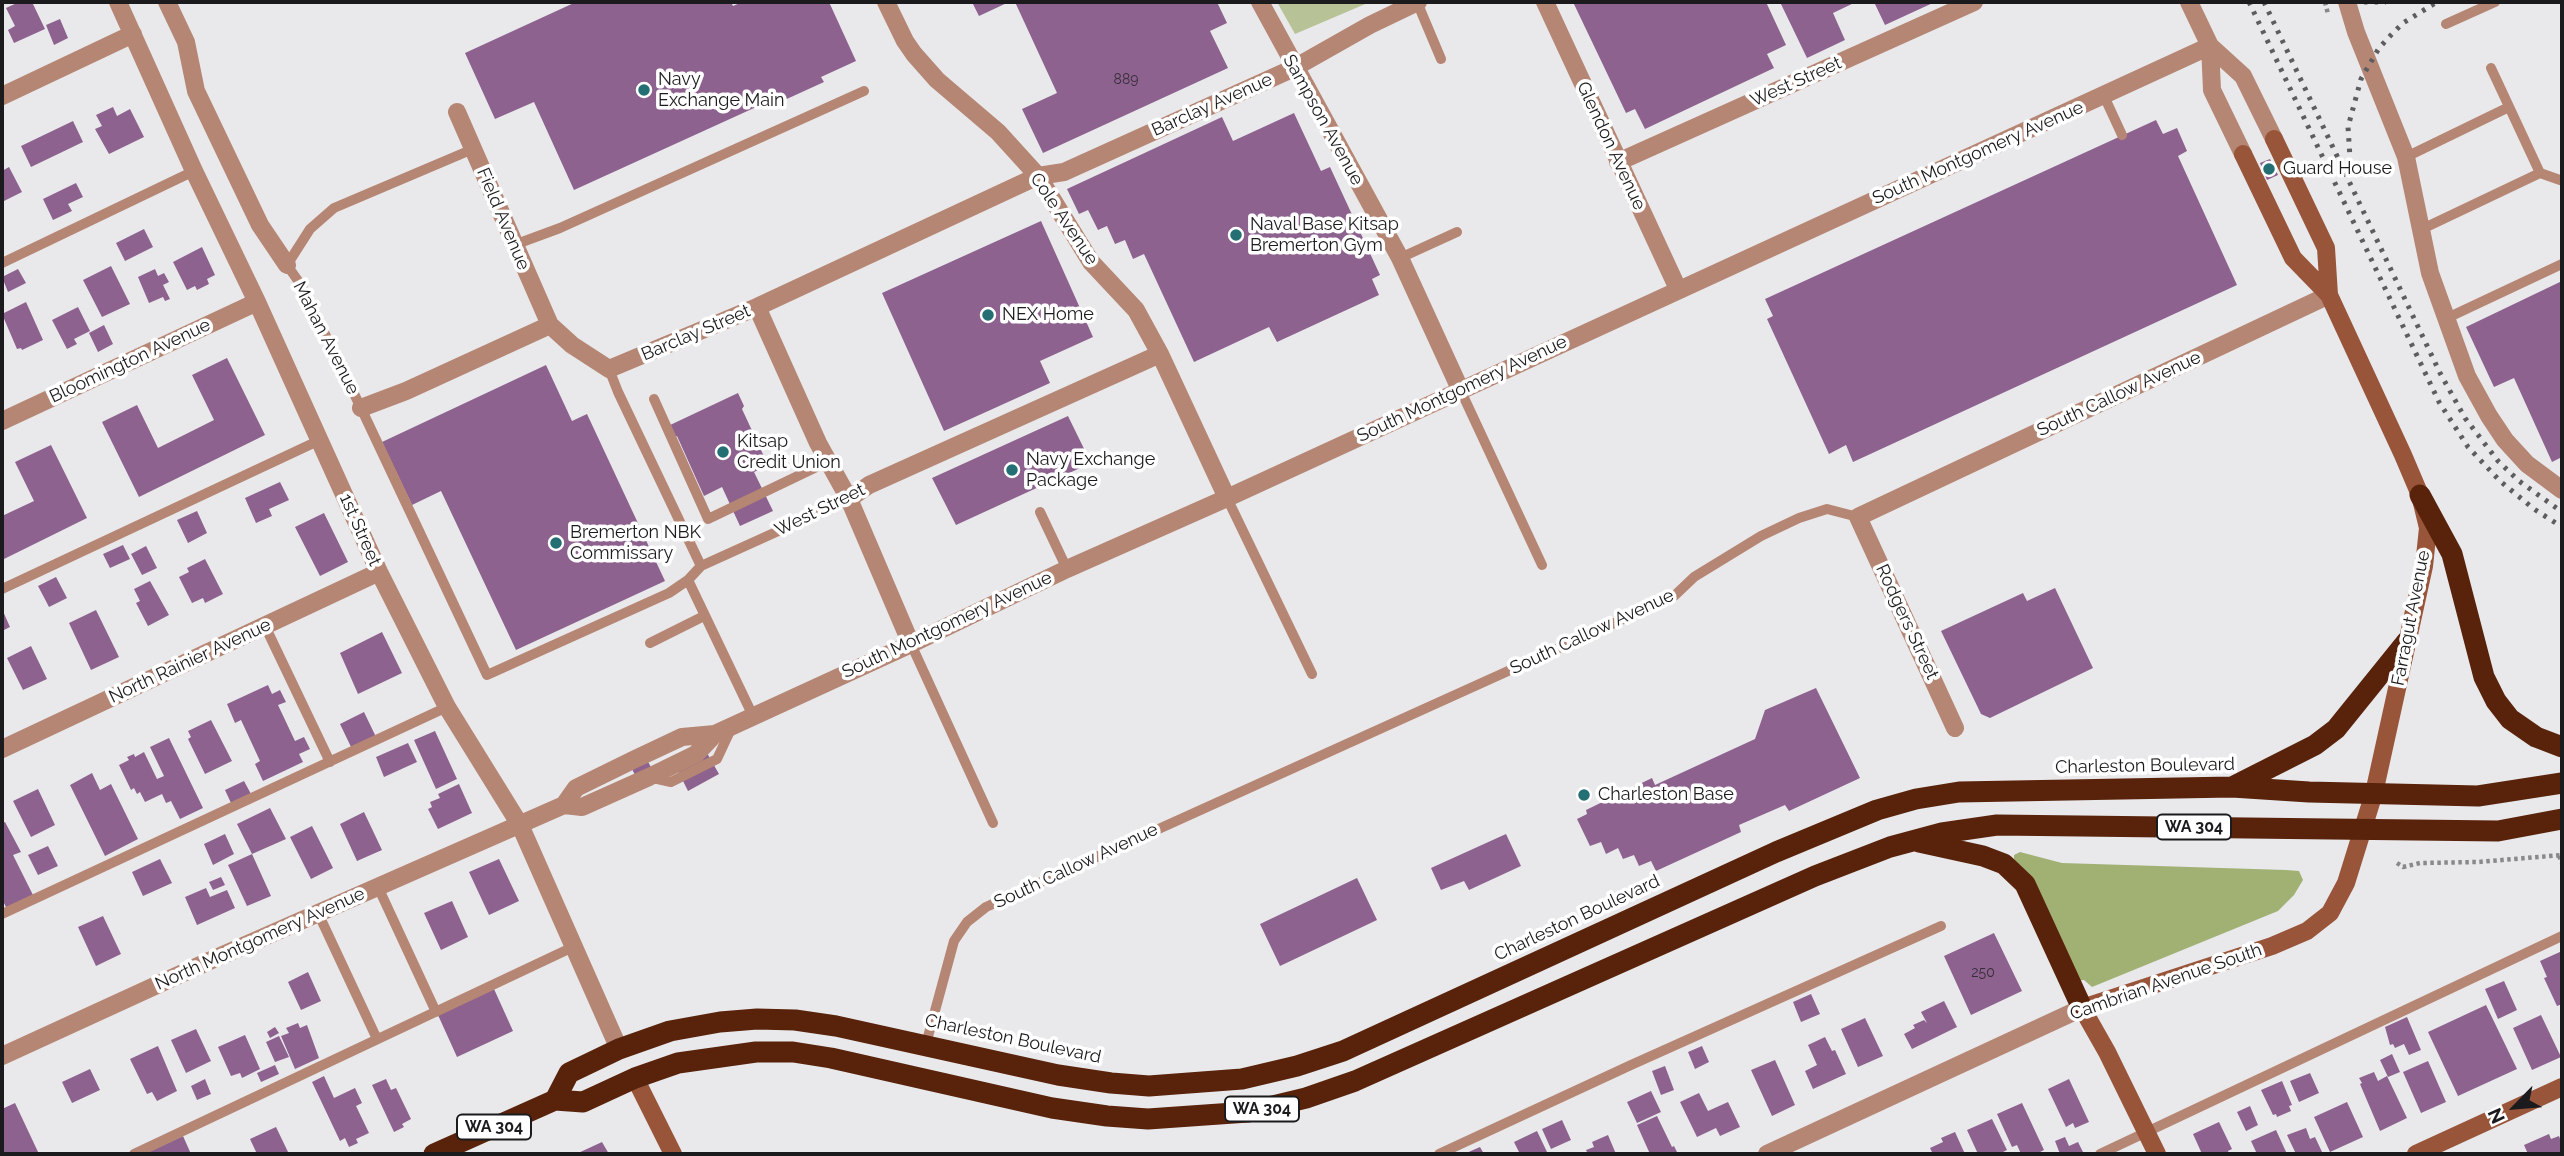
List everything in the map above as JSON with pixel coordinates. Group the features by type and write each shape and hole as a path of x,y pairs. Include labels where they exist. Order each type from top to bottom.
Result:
{"highway":[{"path":"2420,495 2452,554 2484,677 2496,701 2510,719 2536,737 2562,747"},
{"path":"2232,787 2315,745 2336,729 2407,640"},
{"name":"Charleston Boulevard","path":"619,1049 670,1031 757,1019 795,1020 926,1044 1059,1075 1111,1083 1169,1085 1242,1079 1297,1066 1343,1051 1776,852 1867,814 1903,803 1959,792 2232,787 2309,792 2478,796 2562,783"},
{"name":"WA 304","path":"434,1154 555,1100 583,1102 635,1078 678,1063 756,1052 793,1052 831,1058 1052,1108 1107,1116 1148,1119 1248,1112 1306,1098 1355,1081 1786,889 1871,854 1965,828 1997,825 2498,831 2562,820"},
{"path":"1913,841 1983,856 2004,864 2025,884 2082,1008"},
{"name":"WA 304","path":"555,1100 569,1073 619,1049"}],"street":[{"name":"1st Street","path":"118,2 379,572 447,707 520,825 619,1049"},
{"name":"Mahan Avenue","path":"167,2 186,42 196,91 260,225 287,265"},
{"name":"Cole Avenue","path":"886,2 905,41 928,71 998,132 1038,176 1091,262 1136,310 1227,498"},
{"name":"Sampson Avenue","path":"1260,2 1400,258 1460,389"},
{"name":"Barclay Avenue","path":"1038,176 1063,172 1294,68 1370,24 1418,2"},
{"name":"Glendon Avenue","path":"1545,2 1678,289"},
{"name":"West Street","path":"1618,162 1974,2"},
{"name":"Farragut Avenue","path":"2189,2 2210,47 2212,90 2293,258 2329,295 2420,495 2428,528 2424,566 2374,793 2361,830"},
{"path":"2347,2 2356,33 2406,157 2430,273 2467,376 2488,416 2505,440 2527,464 2562,490"},
{"path":"2,96 133,34"},
{"name":"Farragut Avenue","path":"2210,47 2243,76 2274,139 2326,248 2329,295"},
{"name":"South Montgomery Avenue","path":"520,825 564,806 582,807 649,777 696,754 716,734 732,726 1067,569 2210,47"},
{"name":"Field Avenue","path":"457,112 550,325"},
{"name":"Barclay Street","path":"609,369 757,307 1038,176"},
{"name":"South Callow Avenue","path":"1858,517 2329,295"},
{"name":"Bloomington Avenue","path":"2,421 257,302"},
{"path":"757,307 827,462 849,499 911,644"},
{"path":"361,408 406,391 550,325 572,345 609,369"},
{"name":"West Street","path":"849,499 869,485 1160,355"},
{"name":"Rodgers Street","path":"1858,517 1955,728"},
{"name":"North Rainier Avenue","path":"2,749 379,572"},
{"name":"South Montgomery Avenue","path":"564,806 576,788 633,760 682,737 716,734"},
{"name":"North Montgomery Avenue","path":"2,1056 520,825"},
{"name":"Cambrian Avenue South","path":"1767,1154 2082,1008 2272,946 2306,931 2329,913 2346,883 2361,830"},
{"path":"2082,1008 2107,1052 2157,1154"},
{"path":"635,1078 673,1154"},
{"path":"2416,1154 2562,1087"}],"lane":[{"path":"1418,2 1441,59"},
{"path":"2446,24 2495,2"},
{"path":"2491,68 2540,173"},
{"path":"514,245 560,228 863,91"},
{"path":"2104,96 2122,135"},
{"path":"2406,157 2509,107"},
{"path":"287,265 310,229 334,208 473,149"},
{"path":"2,263 194,171"},
{"path":"2420,230 2540,173 2560,180"},
{"path":"1400,258 1457,232"},
{"path":"2445,319 2562,264"},
{"name":"Mahan Avenue","path":"287,265 300,285 361,408 487,675"},
{"path":"609,369 701,566"},
{"path":"1460,389 1542,565"},
{"path":"654,399 708,519 827,462"},
{"path":"2,589 320,440"},
{"path":"1227,498 1312,674"},
{"name":"West Street","path":"487,675 669,593 688,580 701,566 849,499"},
{"name":"South Callow Avenue","path":"926,1044 946,964 960,930 986,907 1674,596 1694,577 1761,536 1799,517 1827,509 1858,517"},
{"path":"1040,512 1067,569"},
{"path":"688,580 753,716"},
{"path":"650,643 705,616"},
{"path":"265,626 330,762"},
{"path":"911,644 993,823"},
{"path":"2,914 447,707"},
{"path":"649,777 671,782 718,759 732,726"},
{"path":"378,887 436,1012"},
{"path":"318,913 377,1040"},
{"path":"1439,1154 1941,926"},
{"path":"2101,1154 2562,936"},
{"path":"134,1154 573,947"}],"path":[{"path":"2397,863 2403,867 2420,863 2561,855 2562,863"}],"green space":[{"path":"1277,2 1370,2 1295,34"},
{"path":"2020,852 2062,863 2299,871 2303,880 2294,895 2278,911 2092,987 2084,980 2075,981 2014,863 2014,855"}],"building":[{"path":"19,2 32,2 45,29 14,43 8,30 15,26 6,8"},
{"name":"Navy Exchange Main","path":"576,2 731,2 733,6 742,2 829,2 856,61 821,77 824,82 778,103 776,98 574,190 534,102 495,119 465,53"},
{"path":"972,2 1009,2 979,16"},
{"path":"1015,2 1217,2 1227,23 1210,31 1228,68 1043,153 1022,109 1057,93"},
{"path":"1573,2 1766,2 1786,45 1767,54 1774,68 1645,129 1635,109 1626,113"},
{"path":"1780,2 1856,2 1833,13 1845,40 1807,58"},
{"path":"1874,2 1935,2 1885,25"},
{"path":"60,19 68,38 54,45 46,25"},
{"path":"113,107 117,116 130,109 144,137 109,154 95,129 102,126 96,115"},
{"name":"Naval Base Kitsap Bremerton Gym","path":"1294,113 1321,171 1330,167 1380,275 1372,279 1379,295 1277,342 1269,327 1194,362 1144,254 1133,259 1125,240 1115,244 1107,226 1098,230 1088,210 1079,214 1067,189 1222,117 1233,141"},
{"path":"2156,120 2163,134 2177,128 2187,151 2178,156 2237,285 1853,462 1846,445 1829,454 1767,319 1773,316 1765,299"},
{"path":"73,121 83,142 31,167 21,146"},
{"name":"Guard House","path":"2270,159 2278,175 2267,180 2260,163"},
{"path":"9,167 22,192 2,202 2,171"},
{"path":"76,183 83,197 68,204 72,211 53,220 43,199"},
{"name":"NEX Home","path":"1041,221 1093,337 1040,361 1050,383 944,431 882,293"},
{"path":"144,229 153,247 125,261 116,243"},
{"path":"202,247 215,275 207,279 209,284 197,290 195,286 187,290 173,262"},
{"path":"111,266 130,304 102,317 83,280"},
{"path":"18,269 26,283 8,292 2,277"},
{"path":"155,269 158,276 164,273 169,282 163,285 170,299 165,301 163,297 149,303 138,277"},
{"path":"2562,281 2562,457 2552,462 2514,378 2494,387 2466,327"},
{"path":"26,302 43,340 22,350 17,349 2,314"},
{"path":"78,307 90,331 74,339 77,344 67,349 52,320"},
{"path":"104,325 113,344 98,352 89,333"},
{"path":"227,358 265,435 139,497 102,422 137,405 158,448 214,420 192,375"},
{"name":"Bremerton NBK Commissary","path":"546,365 572,421 587,414 665,581 516,650 441,491 412,505 382,442"},
{"name":"Kitsap Credit Union","path":"738,393 744,406 742,409 768,465 754,472 773,511 740,526 722,487 704,496 677,436 673,438 668,426"},
{"name":"Navy Exchange Package","path":"1068,416 1091,463 956,525 932,478"},
{"path":"51,445 87,518 2,560 2,516 34,501 15,462"},
{"path":"280,482 289,500 269,509 272,516 256,523 245,498"},
{"path":"197,511 207,533 188,543 177,520"},
{"path":"324,513 348,562 320,576 295,527"},
{"path":"123,545 130,559 110,568 103,554"},
{"path":"146,546 157,568 142,575 131,554"},
{"path":"205,559 223,594 205,603 203,598 192,603 179,577 189,572 187,568"},
{"path":"56,577 67,598 49,607 38,586"},
{"path":"150,581 169,615 148,626 136,603 140,601 134,589"},
{"path":"2055,588 2093,668 1990,718 1981,714 1941,631 2023,593 2027,601"},
{"path":"2,609 10,627 2,631"},
{"path":"96,610 119,657 91,670 69,623"},
{"path":"382,632 402,673 358,694 340,653"},
{"path":"31,646 47,679 23,690 7,658"},
{"path":"268,685 272,694 280,690 286,702 278,705 295,741 304,737 310,749 299,754 303,762 263,781 255,764 260,761 241,720 235,723 227,704"},
{"path":"1816,688 1860,778 1789,811 1785,805 1739,825 1741,832 1656,871 1651,861 1639,866 1634,855 1623,859 1618,848 1606,854 1601,842 1590,846 1577,819 1587,814 1586,810 1652,778 1655,785 1755,739 1765,710"},
{"path":"364,712 376,737 352,749 340,724"},
{"path":"211,720 232,761 205,774 188,739 191,737 188,731"},
{"path":"435,731 457,779 436,789 414,740"},
{"path":"169,738 203,808 180,819 171,801 166,803 162,794 145,802 140,792 137,794 134,788 131,790 119,765 129,760 127,757 134,754 135,757 144,752 157,779 164,776 150,747"},
{"path":"408,743 417,762 384,777 376,757"},
{"path":"707,753 719,774 688,791 677,769"},
{"path":"647,760 652,769 636,777 631,767"},
{"path":"92,773 100,790 111,784 138,839 105,856 70,785"},
{"path":"244,781 251,794 231,803 225,790"},
{"path":"459,784 472,813 438,829 428,809 432,807 430,802 440,798 438,794"},
{"path":"38,789 55,825 31,837 13,801"},
{"path":"270,808 286,839 252,854 237,824"},
{"path":"364,812 382,850 357,861 340,824"},
{"path":"5,822 21,852 13,855 34,897 8,911 2,899 2,823"},
{"path":"312,826 333,868 311,879 290,837"},
{"path":"225,834 234,854 213,865 204,844"},
{"path":"1506,834 1521,866 1469,890 1464,881 1441,890 1431,868"},
{"path":"48,846 58,866 38,875 28,855"},
{"path":"252,854 271,896 247,906 228,865"},
{"path":"160,859 172,883 143,896 132,872"},
{"path":"499,859 519,901 489,915 469,872"},
{"path":"221,877 225,885 213,890 209,882"},
{"path":"1357,878 1377,920 1280,966 1260,924"},
{"path":"206,888 210,897 227,890 235,908 197,925 185,897"},
{"path":"452,901 468,937 441,950 424,913"},
{"path":"103,916 121,954 96,966 78,927"},
{"path":"1994,933 2022,991 1971,1015 1944,956"},
{"path":"2562,951 2562,1004 2557,1006 2544,978 2547,977 2540,961"},
{"path":"308,972 321,1001 301,1010 288,982"},
{"path":"2504,981 2517,1010 2498,1019 2485,989"},
{"path":"494,989 513,1031 457,1057 438,1015"},
{"path":"1811,994 1820,1014 1801,1022 1793,1002"},
{"path":"1944,1001 1957,1027 1912,1049 1904,1034 1915,1028 1913,1025 1924,1020 1927,1023 1921,1012"},
{"path":"2486,1005 2517,1069 2458,1096 2428,1032"},
{"path":"2541,1015 2561,1057 2532,1070 2513,1028"},
{"path":"2407,1017 2421,1050 2409,1055 2404,1044 2395,1048 2393,1044 2390,1045 2385,1027"},
{"path":"1865,1018 1883,1056 1858,1067 1841,1029"},
{"path":"298,1023 300,1028 307,1025 319,1058 295,1069 281,1036 289,1033 286,1028"},
{"path":"275,1027 279,1033 270,1038 267,1032"},
{"path":"196,1029 211,1061 186,1073 171,1040"},
{"path":"245,1035 260,1069 242,1078 240,1073 231,1076 218,1047"},
{"path":"279,1036 289,1057 275,1062 266,1042"},
{"path":"1825,1037 1832,1051 1835,1050 1846,1074 1813,1089 1805,1071 1817,1065 1808,1045"},
{"path":"158,1046 177,1091 157,1101 152,1092 147,1094 130,1059"},
{"path":"1702,1046 1709,1062 1695,1069 1688,1052"},
{"path":"2392,1054 2400,1072 2388,1077 2380,1060"},
{"path":"1775,1060 1795,1105 1772,1116 1751,1070"},
{"path":"2428,1061 2446,1102 2421,1113 2403,1072"},
{"path":"275,1065 279,1074 261,1082 257,1073"},
{"path":"1665,1066 1674,1090 1661,1095 1652,1071"},
{"path":"90,1069 100,1090 72,1103 62,1082"},
{"path":"2374,1072 2378,1081 2387,1076 2407,1118 2380,1131 2359,1078"},
{"path":"2310,1073 2319,1093 2299,1102 2290,1081"},
{"path":"324,1076 334,1098 355,1088 362,1103 356,1106 369,1133 356,1139 358,1143 349,1147 345,1138 340,1141 312,1082"},
{"path":"205,1079 211,1094 197,1100 191,1086"},
{"path":"386,1079 391,1090 396,1088 411,1119 402,1124 404,1127 394,1132 372,1085"},
{"path":"2069,1079 2089,1122 2075,1128 2073,1123 2066,1127 2048,1089"},
{"path":"2282,1081 2292,1105 2289,1106 2291,1111 2277,1117 2276,1114 2273,1115 2261,1090"},
{"path":"1651,1091 1661,1112 1637,1123 1627,1102"},
{"path":"1699,1093 1708,1111 1728,1102 1740,1127 1720,1136 1716,1128 1697,1137 1680,1102"},
{"path":"2347,1102 2363,1137 2330,1152 2314,1117"},
{"path":"15,1103 39,1154 5,1154 2,1147 2,1109"},
{"path":"2022,1103 2044,1150 2036,1154 2021,1154 2017,1145 2012,1147 1997,1114"},
{"path":"2250,1106 2258,1125 2246,1131 2237,1112"},
{"path":"1657,1116 1678,1154 1650,1154 1637,1125"},
{"path":"1992,1119 2007,1150 2004,1154 1978,1154 1967,1130"},
{"path":"1562,1120 1571,1140 1551,1149 1542,1129"},
{"path":"2219,1122 2232,1149 2228,1151 2229,1154 2202,1154 2193,1134"},
{"path":"276,1127 289,1154 257,1154 250,1139"},
{"path":"2306,1128 2310,1139 2315,1137 2323,1154 2296,1154 2287,1135"},
{"path":"2276,1130 2287,1154 2257,1154 2251,1141"},
{"path":"1537,1131 1547,1152 1520,1154 1514,1142"},
{"path":"1955,1132 1965,1154 1933,1154 1930,1148 1943,1142 1941,1138"},
{"path":"2549,1134 2551,1139 2559,1136 2562,1154 2528,1154 2524,1145"},
{"path":"1608,1135 1616,1154 1588,1154 1586,1150 1594,1147 1592,1142"},
{"path":"183,1136 191,1154 144,1154"},
{"path":"2065,1137 2069,1146 2078,1142 2084,1154 2060,1154 2055,1141"},
{"path":"602,1142 609,1154 576,1154"},
{"path":"1480,1147 1484,1154 1464,1154"}],"railway":[{"path":"2249,2 2439,402 2468,447 2500,481 2534,509 2562,527"},
{"path":"2264,2 2440,373 2465,418 2498,461 2519,481 2562,512"},
{"path":"2364,2 2386,2"},
{"path":"2351,173 2348,127 2361,79 2379,48 2391,35 2403,23 2437,2"}],"place":[{"name":"Navy Exchange Main","path":"644,90"},
{"name":"Guard House","path":"2269,169"},
{"name":"Naval Base Kitsap Bremerton Gym","path":"1236,235"},
{"name":"NEX Home","path":"988,315"},
{"name":"Kitsap Credit Union","path":"723,452"},
{"name":"Navy Exchange Package","path":"1012,470"},
{"name":"Bremerton NBK Commissary","path":"556,543"},
{"name":"Charleston Base","path":"1584,795"}]}
